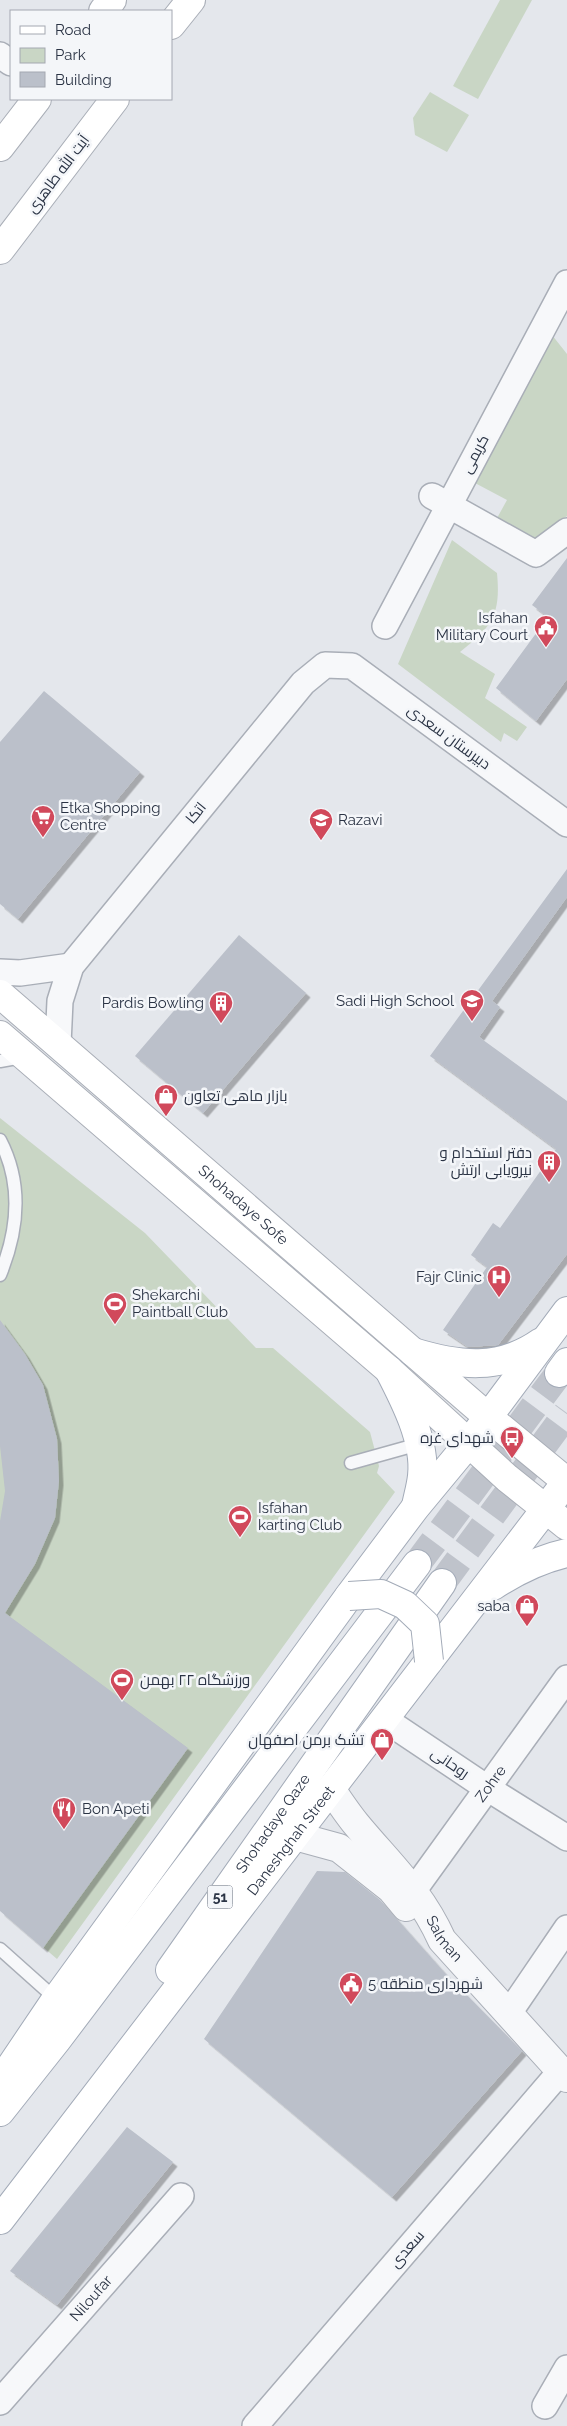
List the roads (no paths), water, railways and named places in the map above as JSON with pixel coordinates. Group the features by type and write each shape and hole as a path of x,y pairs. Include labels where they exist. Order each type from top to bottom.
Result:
{"main road":[{"path":"104,10 112,0"},
{"path":"172,24 191,0"},
{"path":"0,148 36,100"},
{"name":"آیت الله طاهری","path":"0,250 114,100"},
{"name":"Shohadaye Sofe","path":"0,994 488,1417 567,1482"},
{"name":"Shohadaye Sofe","path":"0,1034 13,1058 389,1370 507,1478 562,1518"},
{"path":"0,2082 56,1999 349,1596 415,1508 468,1444 567,1311"},
{"path":"413,1352 444,1362 498,1362 523,1355 548,1337"},
{"path":"389,1370 410,1410 419,1444 423,1475 415,1508"},
{"name":"Daneshghah Street","path":"0,2220 480,1595 562,1518 567,1482"},
{"path":"480,1595 514,1572 552,1556 567,1553"},
{"path":"0,2112 57,2040 417,1564"},
{"name":"Shohadaye Qaze","path":"0,2212 442,1583"},
{"path":"349,1596 381,1594 405,1605 425,1624 429,1661"}],"street":[{"name":"کریمی","path":"385,626 440,501 567,283"},
{"path":"440,501 536,554 567,531"},
{"name":"دبیرستان سعدی","path":"325,665 352,666 567,824"},
{"name":"اتکا","path":"71,966 303,683 325,665"},
{"path":"0,972 20,973 71,966 60,1001 58,1044"},
{"name":"Zohre","path":"414,1890 567,1678"},
{"name":"روحانی","path":"384,1719 487,1788 567,1838"},
{"name":"Salman","path":"331,1789 355,1823 414,1890 430,1913 442,1940 563,2075"},
{"path":"355,1823 342,1817 333,1819 328,1827 328,1836 339,1848 353,1857 391,1889 420,1922 442,1940"},
{"path":"295,1836 339,1848"},
{"path":"509,2013 567,1928"},
{"name":"سعدی","path":"255,2426 563,2075"},
{"name":"Niloufar","path":"0,2402 181,2196"},
{"path":"545,2406 567,2368"}],"lane":[{"path":"0,1140 14,1177 16,1214 10,1251 0,1275"},
{"path":"350,1462 419,1444"},
{"path":"0,1949 56,1999"}],"tunnel":[{"path":"417,1564 559,1373"},
{"path":"442,1583 567,1413"}],"place":[{"name":"Isfahan Military Court","path":"546,648"},
{"name":"Etka Shopping Centre","path":"43,838"},
{"name":"Razavi","path":"321,841"},
{"name":"Sadi High School","path":"472,1022"},
{"name":"Pardis Bowling","path":"221,1024"},
{"name":"بازار ماهی تعاون","path":"166,1117"},
{"name":"دفتر استخدام و نیرویابی ارتش","path":"549,1183"},
{"name":"Fajr Clinic","path":"499,1298"},
{"name":"Shekarchi Paintball Club","path":"115,1325"},
{"name":"شهدای غره","path":"512,1459"},
{"name":"Isfahan karting Club","path":"240,1538"},
{"name":"saba","path":"527,1627"},
{"name":"ورزشگاه ۲۲ بهمن","path":"122,1701"},
{"name":"تشک برمن اصفهان","path":"382,1761"},
{"name":"Bon Apeti","path":"64,1830"},
{"name":"شهرداری منطقه 5","path":"351,2005"}]}
